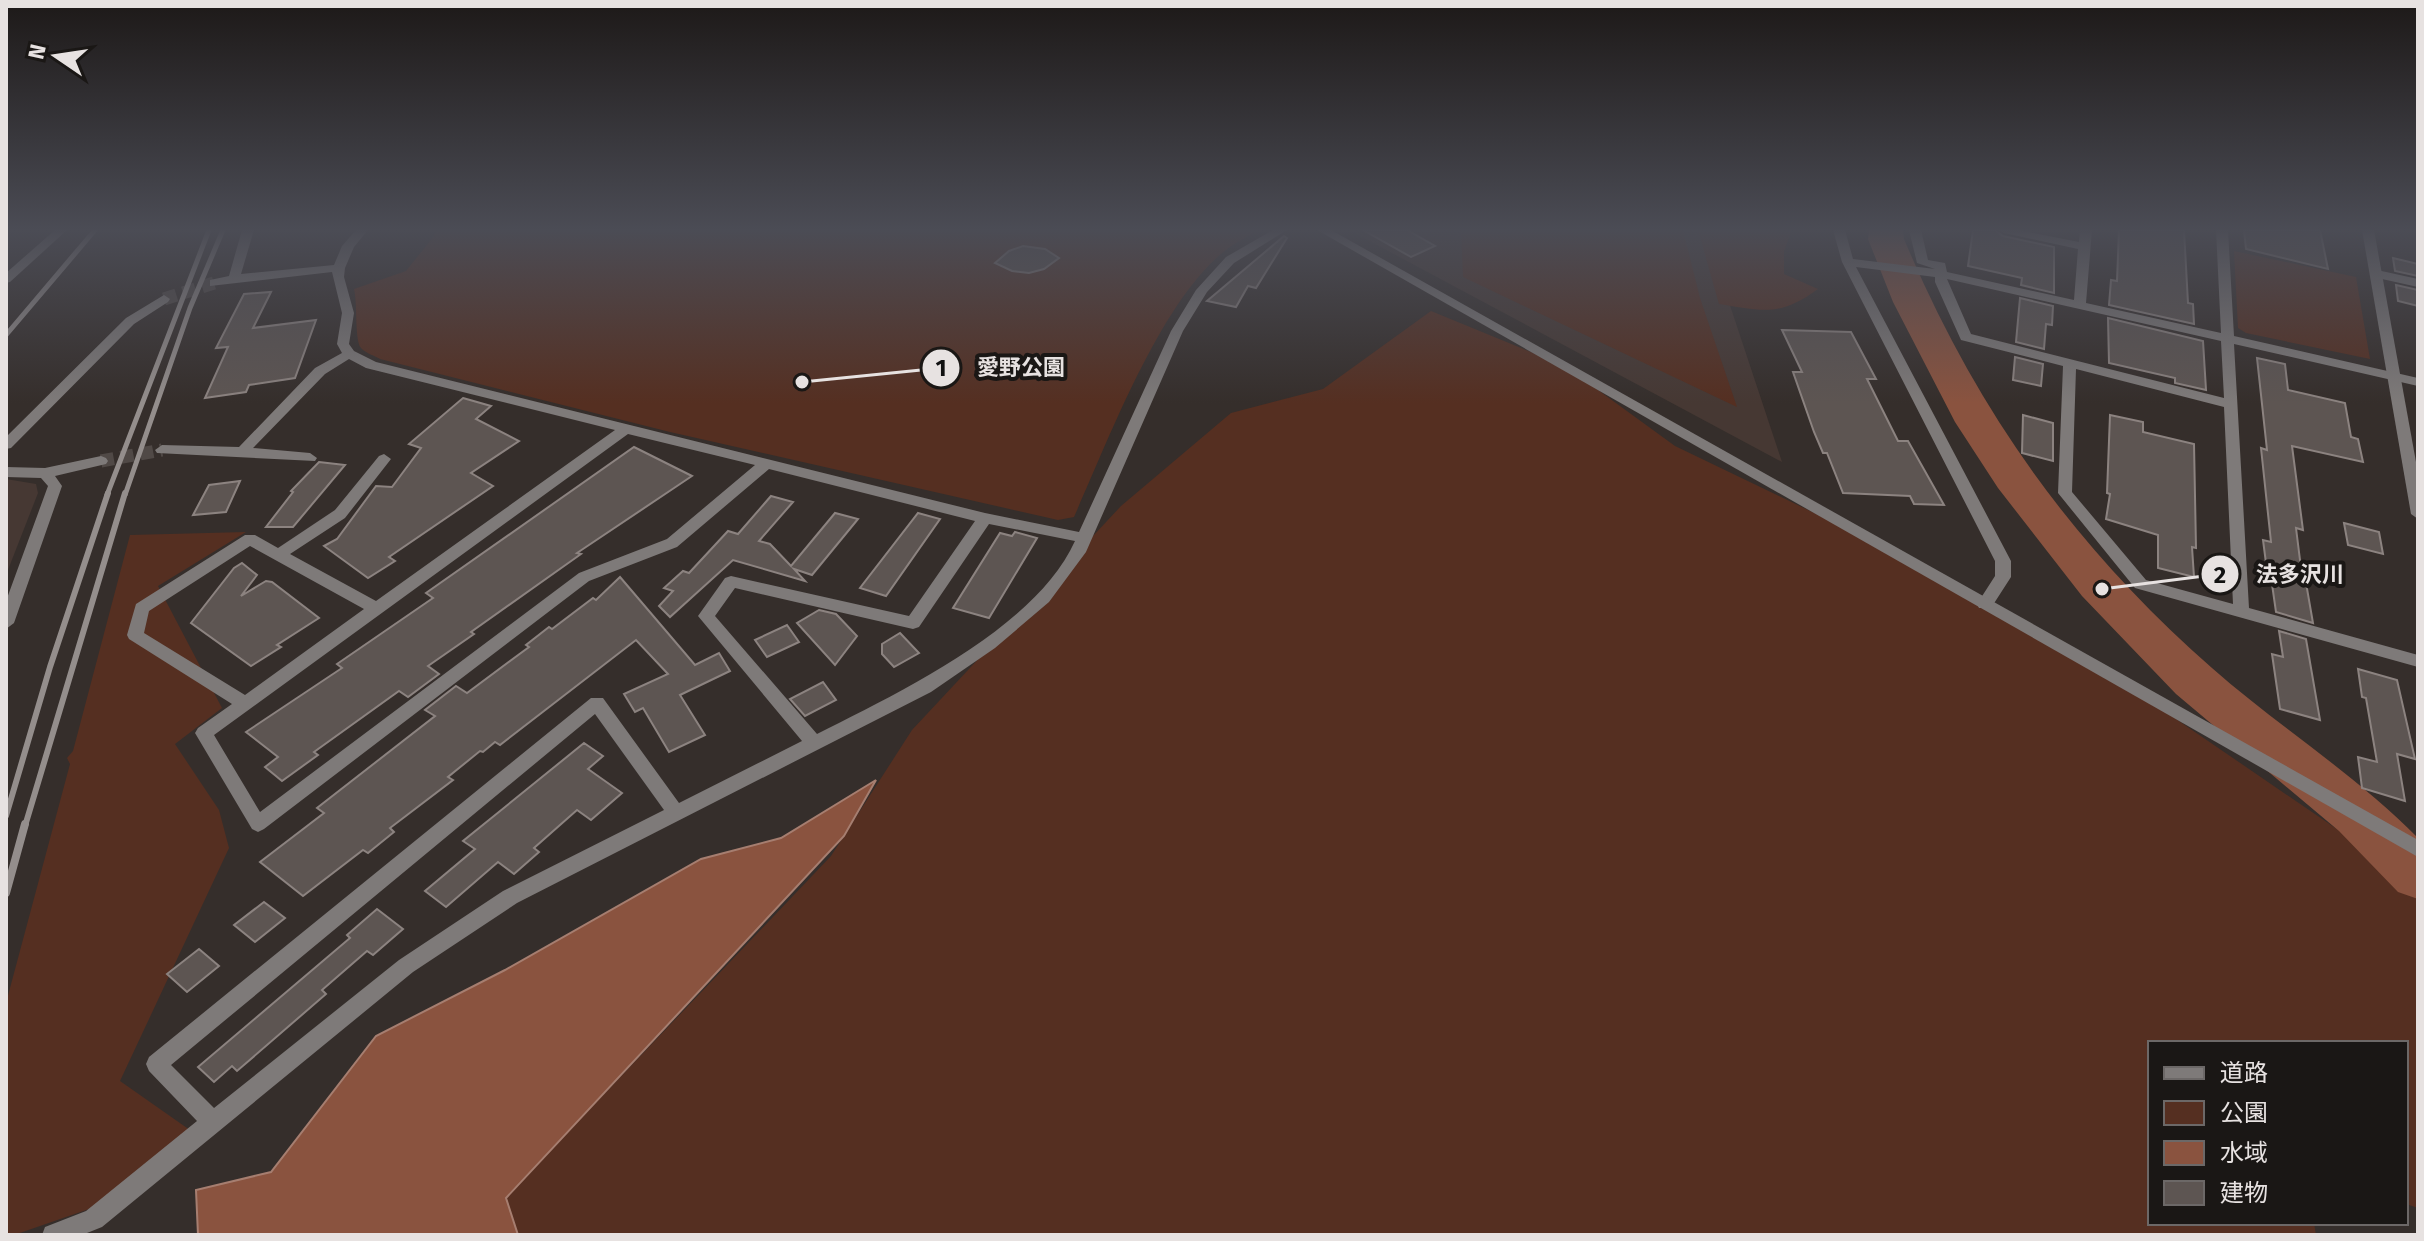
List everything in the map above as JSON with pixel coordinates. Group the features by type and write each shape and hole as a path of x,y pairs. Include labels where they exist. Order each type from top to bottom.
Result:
{"street":[{"path":"341,288 348,313 343,344 349,354 371,365 985,518 1084,538"},
{"path":"53,1235 94,1219 406,966 510,897 925,687 989,644 1043,598 1078,552 1177,331 1204,288"},
{"path":"1426,288 2418,849"},
{"path":"1861,288 2003,561 2003,577 1985,604"},
{"path":"1944,288 1966,337 2230,404"},
{"path":"2008,288 2418,382"},
{"path":"2080,303 2081,288"},
{"path":"2224,288 2241,612"},
{"path":"2379,288 2418,514"},
{"path":"6,445 130,321 164,299"},
{"path":"241,453 320,371 349,354"},
{"path":"2070,363 2065,493 2141,584 2418,661"},
{"path":"624,430 204,733 258,824 584,577 672,543 766,464"},
{"path":"162,450 310,458"},
{"path":"278,555 340,514 384,459"},
{"path":"6,472 45,473 101,461"},
{"path":"6,623 55,486 45,473"},
{"path":"814,743 706,616 731,582 913,623 985,518"},
{"path":"245,703 135,635 142,608 250,539 375,608"},
{"path":"213,1122 156,1064 597,703 676,813"}],"shaded area":[{"path":"1457,288 1724,288 1782,462"},
{"path":"6,479 36,484 38,493 6,575"}],"green space":[{"path":"1191,288 1156,340 1137,376 1074,517 1058,520 670,432 380,359 360,345 354,289"},
{"path":"1486,288 1697,288 1737,407"},
{"path":"1714,288 1818,289 1793,304 1771,310 1719,304"},
{"path":"2236,288 2358,288 2370,359 2246,333 2238,328"},
{"path":"1431,311 1565,366 1675,446 1885,547 2113,676 2369,851 2379,861 2418,860 2418,1208 2408,1205 2408,1041 2148,1041 2148,1225 2314,1225 2316,1235 518,1235 505,1198 831,856 912,730 1121,506 1231,413 1323,389"},
{"path":"246,532 158,586 222,708 175,744 219,810 229,848 120,1081 197,1135 118,1199 14,1235 6,1235 6,1003 70,764 67,758 73,751 130,535"}],"water":[{"path":"876,780 844,836 506,1198 518,1235 198,1235 196,1190 271,1172 376,1036 505,970 701,859 781,838"}],"building":[{"path":"1223,288 1247,288 1236,307 1207,301"},
{"path":"2033,288 2054,288 2054,293"},
{"path":"2110,288 2187,288 2188,303 2193,304 2194,324 2109,305"},
{"path":"2396,288 2418,290 2418,306 2398,301"},
{"path":"271,292 253,328 316,320 295,378 249,385 246,392 205,398 228,347 216,348 244,294"},
{"path":"2020,298 2053,306 2052,325 2046,324 2044,349 2016,342"},
{"path":"2108,318 2203,341 2206,390 2175,383 2175,378 2109,363"},
{"path":"1782,330 1851,332 1876,379 1867,379 1898,441 1908,441 1944,505 1914,504 1910,496 1843,493 1827,453 1823,453 1814,432 1793,372 1802,372"},
{"path":"2015,357 2043,364 2041,386 2013,380"},
{"path":"2257,358 2285,364 2288,390 2345,403 2351,437 2358,439 2363,462 2292,446 2303,530 2296,528 2302,576 2305,577 2313,623 2276,612 2263,540 2271,542 2261,448 2267,450"},
{"path":"463,398 491,406 476,419 519,441 471,473 493,486 389,557 395,561 368,578 324,546 337,539 376,486 392,487 421,448 409,444"},
{"path":"2023,415 2053,423 2053,461 2022,453"},
{"path":"2110,415 2143,422 2143,432 2194,444 2194,577 2158,568 2158,535 2106,519 2110,494 2107,493"},
{"path":"634,447 692,476 577,553 581,554 471,632 474,634 428,666 439,674 408,697 399,691 314,752 318,755 282,781 265,767 278,757 246,732 342,668 337,664 433,598 426,593"},
{"path":"319,462 345,465 293,527 266,527 291,491"},
{"path":"240,481 226,512 193,515 209,485"},
{"path":"771,496 793,502 759,541 770,544 791,566 835,513 858,519 812,575 794,569 805,581 733,560 670,617 659,606 673,591 664,588 683,571 689,573 728,531 738,534"},
{"path":"918,513 940,519 886,596 860,588"},
{"path":"2344,523 2379,532 2383,554 2348,545"},
{"path":"1015,532 1037,538 989,618 953,608 1000,533 1012,536"},
{"path":"242,563 257,575 241,596 266,581 272,582 319,618 251,666 191,623 234,568"},
{"path":"620,577 695,665 719,653 730,671 680,695 705,735 669,752 643,708 635,712 624,694 668,674 636,640 500,745 495,742 483,752 480,751 448,777 453,780 390,828 394,832 368,853 363,850 303,896 260,862 324,813 317,808 435,716 425,710 456,686 467,693 529,647 526,645 549,627 552,629 593,598 596,600"},
{"path":"819,610 836,614 857,636 835,665 797,623"},
{"path":"787,625 799,642 767,657 755,640"},
{"path":"2279,631 2306,639 2320,720 2280,709 2272,654 2283,657"},
{"path":"900,633 919,653 894,667 882,654 882,644"},
{"path":"2358,669 2397,680 2415,759 2397,754 2405,801 2362,788 2358,757 2377,762"},
{"path":"823,682 836,700 805,716 790,699"},
{"path":"584,743 603,756 588,769 622,793 591,820 577,810 534,848 539,852 514,874 498,862 446,907 425,891 475,849 463,841"},
{"path":"264,902 285,918 255,942 234,925"},
{"path":"377,909 403,929 373,955 367,951 322,990 326,994 237,1071 232,1066 214,1082 198,1067 350,938 347,935"},
{"path":"199,949 219,966 187,992 167,974"}],"waterway":[{"path":"1906,288 1941,363 1975,422 2054,533 2098,585 2194,681 2358,815 2418,875"}],"tunnel":[{"path":"164,299 199,288"},
{"path":"101,461 162,450"}],"railway":[{"path":"6,335 46,288"},
{"path":"107,495 187,288"},
{"path":"125,495 198,288"},
{"path":"6,816 50,667 108,493"},
{"path":"25,826 125,493"},
{"path":"6,893 25,824"}],"place":[{"name":"愛野公園","path":"802,382"},
{"name":"法多沢川","path":"2102,589"}]}
